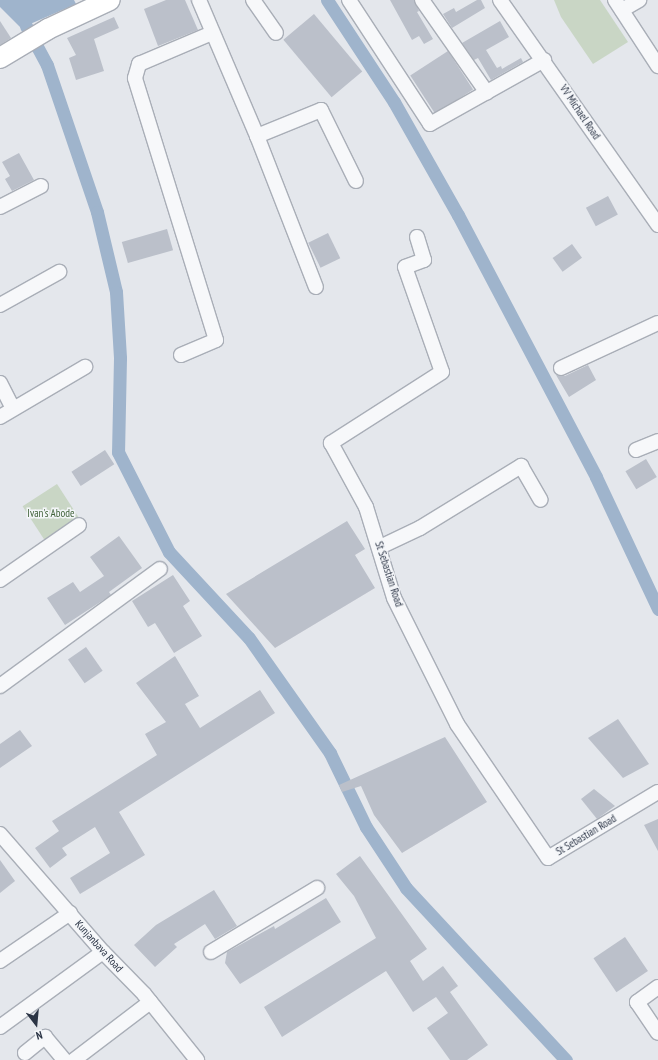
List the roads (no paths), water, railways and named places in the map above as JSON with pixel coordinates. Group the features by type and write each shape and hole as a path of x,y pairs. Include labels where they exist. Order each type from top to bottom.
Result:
{"main road":[{"path":"0,58 48,29 110,0"}],"street":[{"path":"199,0 257,136 316,287"},
{"path":"253,0 276,33"},
{"path":"349,0 430,124 544,60"},
{"path":"422,0 487,93"},
{"name":"VV Michael Road","path":"500,0 544,60 658,225"},
{"path":"638,0 618,5 656,58"},
{"path":"181,356 216,340 135,78 139,64 212,33"},
{"path":"257,136 321,110 356,181"},
{"path":"0,207 41,186"},
{"name":"St Sebastian Road","path":"417,237 424,260 405,266 442,372 331,443 366,507 380,547 394,598 457,724 548,858 658,792"},
{"path":"0,305 58,272"},
{"path":"561,368 658,323"},
{"path":"0,417 85,367"},
{"path":"0,383 13,408"},
{"path":"636,450 658,441"},
{"path":"380,547 420,528 521,466 541,500"},
{"path":"0,580 79,525"},
{"path":"0,686 160,569"},
{"name":"Kunjanbava Road","path":"0,834 103,952 150,1002 197,1060"},
{"path":"212,952 317,888"},
{"path":"0,961 70,913"},
{"path":"0,1027 103,952"},
{"path":"658,987 636,1002 658,1033"},
{"path":"74,1060 150,1002"},
{"path":"24,1052 45,1037 64,1060"}],"water":[{"path":"0,0 74,0 76,4 21,28 0,7"}],"waterway":[{"path":"327,0 394,102 458,215 596,477 658,609"},
{"path":"26,26 47,65 97,212 116,292 120,358 118,452 169,552 249,638 330,753 366,827 406,888 566,1060"}],"park label":[{"name":"Ivan's Abode","path":"51,513"}]}
